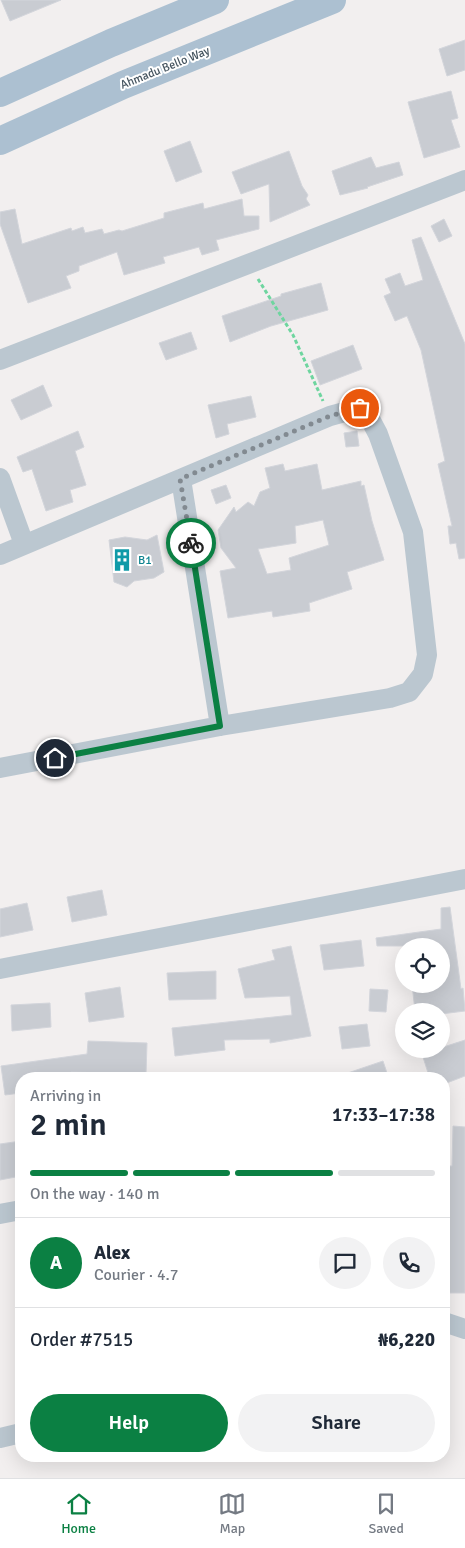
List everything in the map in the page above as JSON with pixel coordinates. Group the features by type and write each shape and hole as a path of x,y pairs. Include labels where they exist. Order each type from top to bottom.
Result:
{"main road":[{"path":"0,93 111,43 215,0"},
{"name":"Ahmadu Bello Way","path":"0,141 123,85 332,0"}],"street":[{"path":"0,360 465,180"},
{"path":"0,554 330,416 360,408 370,417 378,434 414,532 427,655 423,674 409,692 390,698 220,726 0,768"},
{"path":"0,478 24,544"},
{"path":"180,479 220,726"},
{"path":"0,969 465,878"},
{"path":"0,1214 15,1211"},
{"path":"450,1324 465,1329"},
{"path":"0,1438 15,1434"}],"path":[{"path":"248,264 293,335 330,416"}],"building":[{"path":"1,0 61,0 10,21"},
{"path":"465,40 465,70 447,76 439,49"},
{"path":"451,91 458,118 451,120 460,147 424,158 408,102"},
{"path":"190,141 202,172 176,182 164,151"},
{"path":"289,151 302,186 308,195 306,199 310,205 270,222 269,184 241,194 232,172"},
{"path":"371,157 376,168 399,162 403,175 368,188 340,195 332,171"},
{"path":"242,199 244,216 259,216 259,229 216,240 219,250 202,255 199,247 163,257 165,263 124,275 117,252 79,266 79,271 66,276 71,288 28,303 0,224 0,212 15,209 22,244 71,228 72,231 83,227 85,233 102,229 104,234 122,231 164,218 164,213 203,203 204,209"},
{"path":"444,219 452,236 439,242 431,226"},
{"path":"421,237 465,344 465,558 459,559 456,543 450,544 448,526 452,526 438,464 445,461 421,350 407,316 395,321 384,296 391,293 385,279 400,273 405,286 423,280 412,240"},
{"path":"321,283 328,310 271,326 230,342 222,316 281,296 281,294"},
{"path":"191,332 197,349 166,360 159,343"},
{"path":"353,345 362,369 320,385 311,361"},
{"path":"43,385 52,406 21,420 11,400"},
{"path":"251,396 256,417 227,424 229,434 216,438 208,405"},
{"path":"78,431 84,447 75,451 86,485 70,490 73,502 46,511 32,469 23,472 17,457"},
{"path":"357,431 359,446 346,447 344,433"},
{"path":"283,464 285,471 317,464 322,490 361,481 361,486 364,485 372,521 384,560 347,572 352,589 309,603 310,611 273,617 272,611 228,618 220,571 236,568 221,548 218,530 234,507 236,512 248,502 254,506 260,492 270,488 265,468","holes":["323,520 329,545 289,558 291,570 267,574 258,549 296,543 295,526"]},
{"path":"226,485 231,498 216,504 211,490"},
{"path":"157,535 164,572 154,578 134,581 127,587 114,582 109,540 125,537 147,540"},
{"path":"102,890 107,915 72,922 67,897"},
{"path":"27,903 33,930 0,937 0,909"},
{"path":"450,907 465,1011 450,1013 450,1003 414,1003 413,993 450,993 450,938 395,938 395,946 377,946 376,938 441,929 441,908"},
{"path":"361,940 364,966 324,970 320,945"},
{"path":"291,946 311,1036 270,1043 270,1039 224,1040 225,1050 175,1056 172,1028 292,1015 290,996 245,998 238,969 275,960 272,950"},
{"path":"216,971 216,999 169,1000 167,973"},
{"path":"120,987 124,1017 89,1022 85,993"},
{"path":"370,989 388,990 386,1012 369,1011"},
{"path":"50,1003 51,1027 12,1031 11,1005"},
{"path":"367,1024 370,1046 342,1049 339,1027"},
{"path":"465,1040 465,1076 450,1082 450,1072 428,1072 423,1058 450,1058 450,1045"},
{"path":"88,1041 147,1043 146,1072 15,1072 15,1094 5,1095 1,1066 87,1054"},
{"path":"383,1061 387,1072 351,1072"},
{"path":"453,1126 465,1127 465,1293 450,1293 450,1166 452,1166"},
{"path":"15,1142 15,1177 0,1180 0,1144"}],"way so far":[{"path":"191,543 180,479 330,416 360,408"}],"place":[{"name":"B1","path":"122,560"}],"route":[{"path":"55,758 220,726 191,543"}]}
